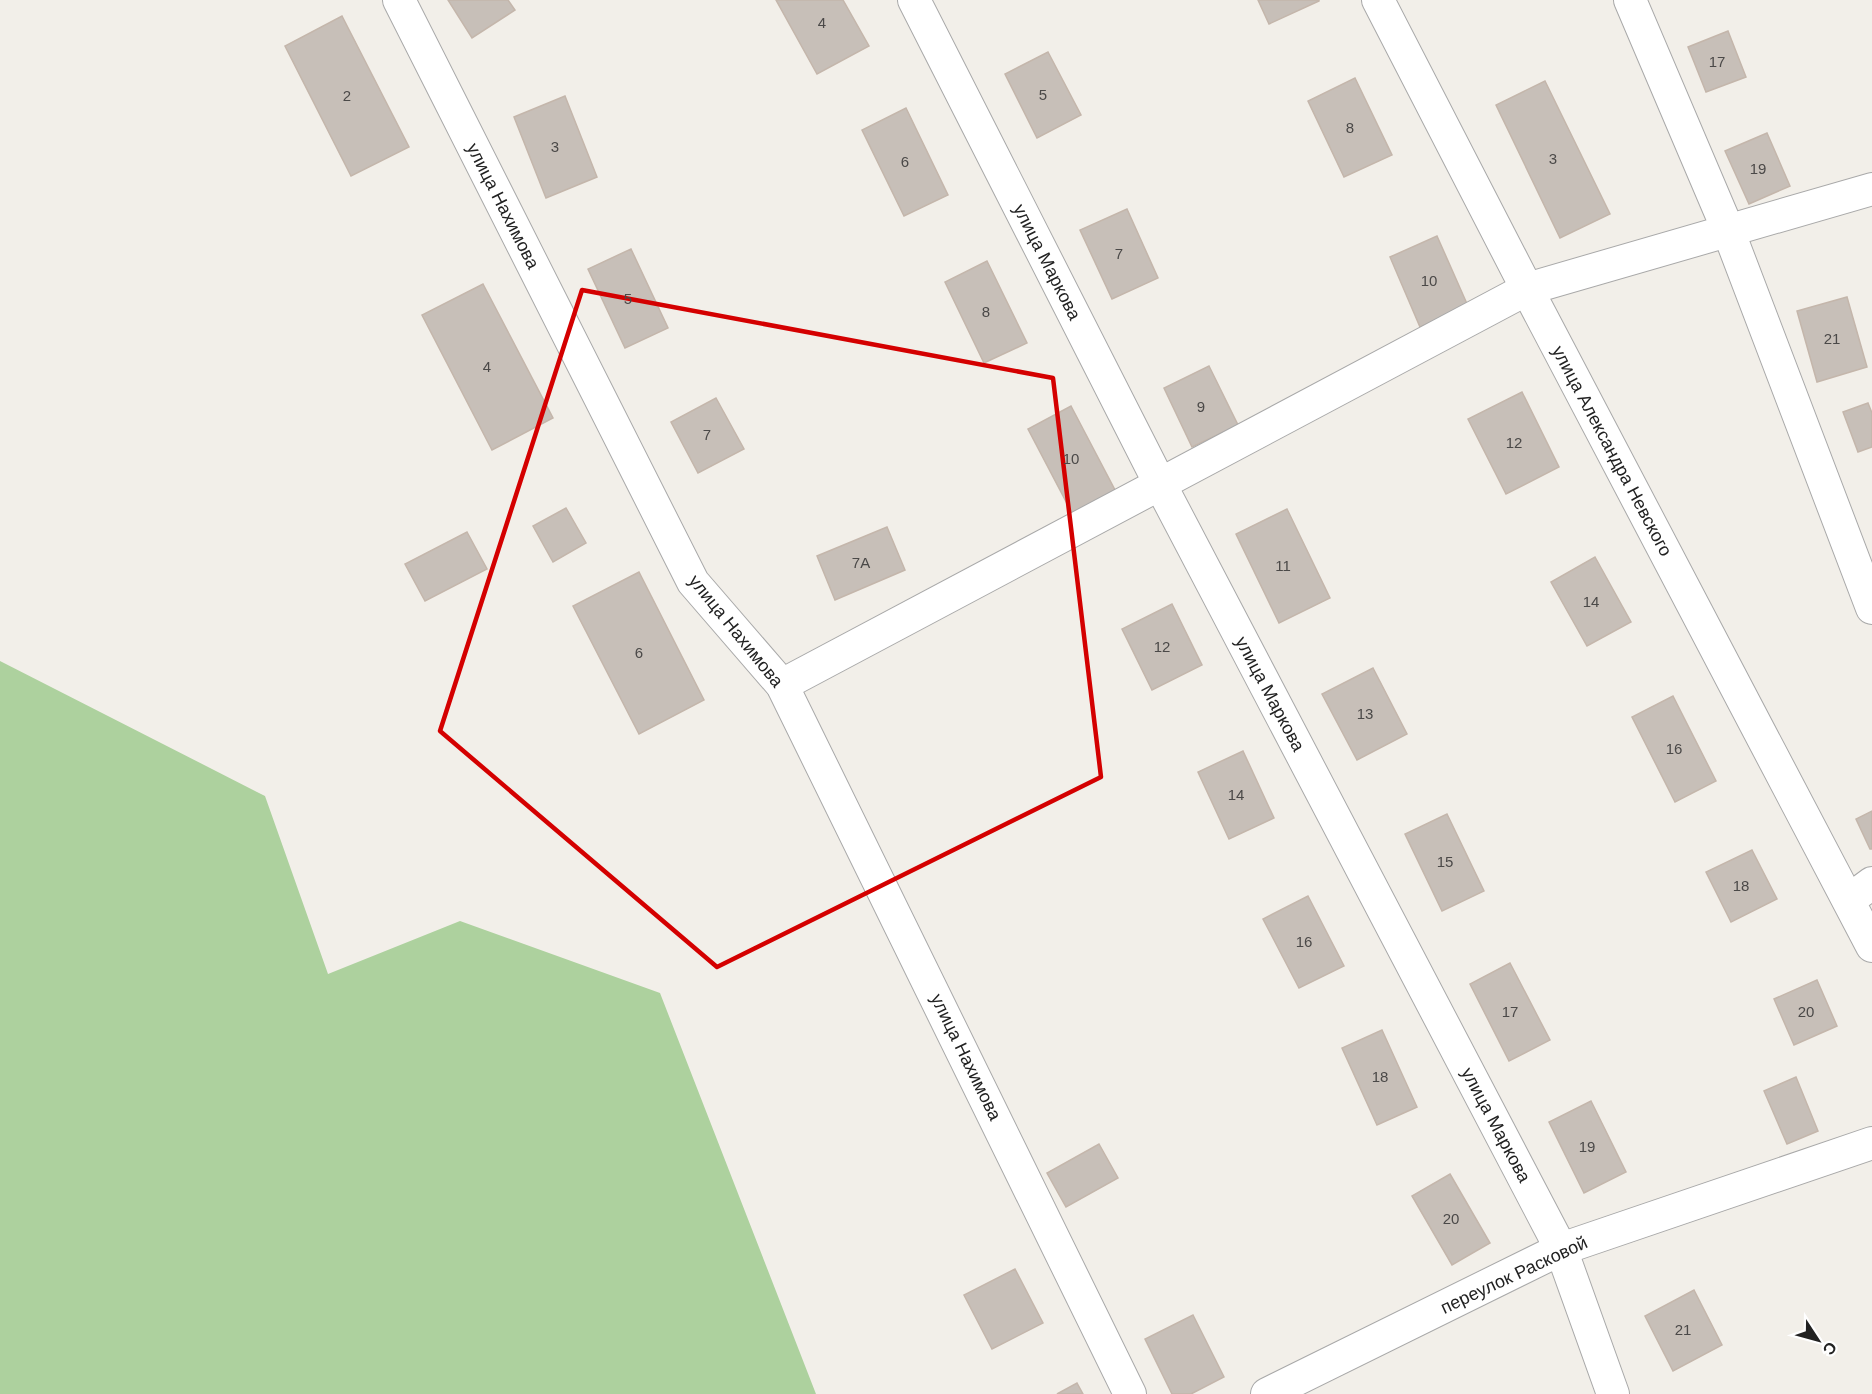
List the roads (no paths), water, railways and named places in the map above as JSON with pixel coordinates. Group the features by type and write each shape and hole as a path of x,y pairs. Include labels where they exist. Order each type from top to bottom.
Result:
{"street":[{"name":"улица Нахимова","path":"399,0 693,582 782,685 1130,1394"},
{"name":"улица Маркова","path":"914,0 1160,484 1561,1249 1613,1394"},
{"name":"улица Александра Невского","path":"1378,0 1527,290 1860,891 1872,946"},
{"path":"1630,0 1728,230 1872,608"},
{"path":"782,685 1527,290 1872,189"},
{"name":"переулок Расковой","path":"1267,1394 1561,1249 1872,1143"}]}
